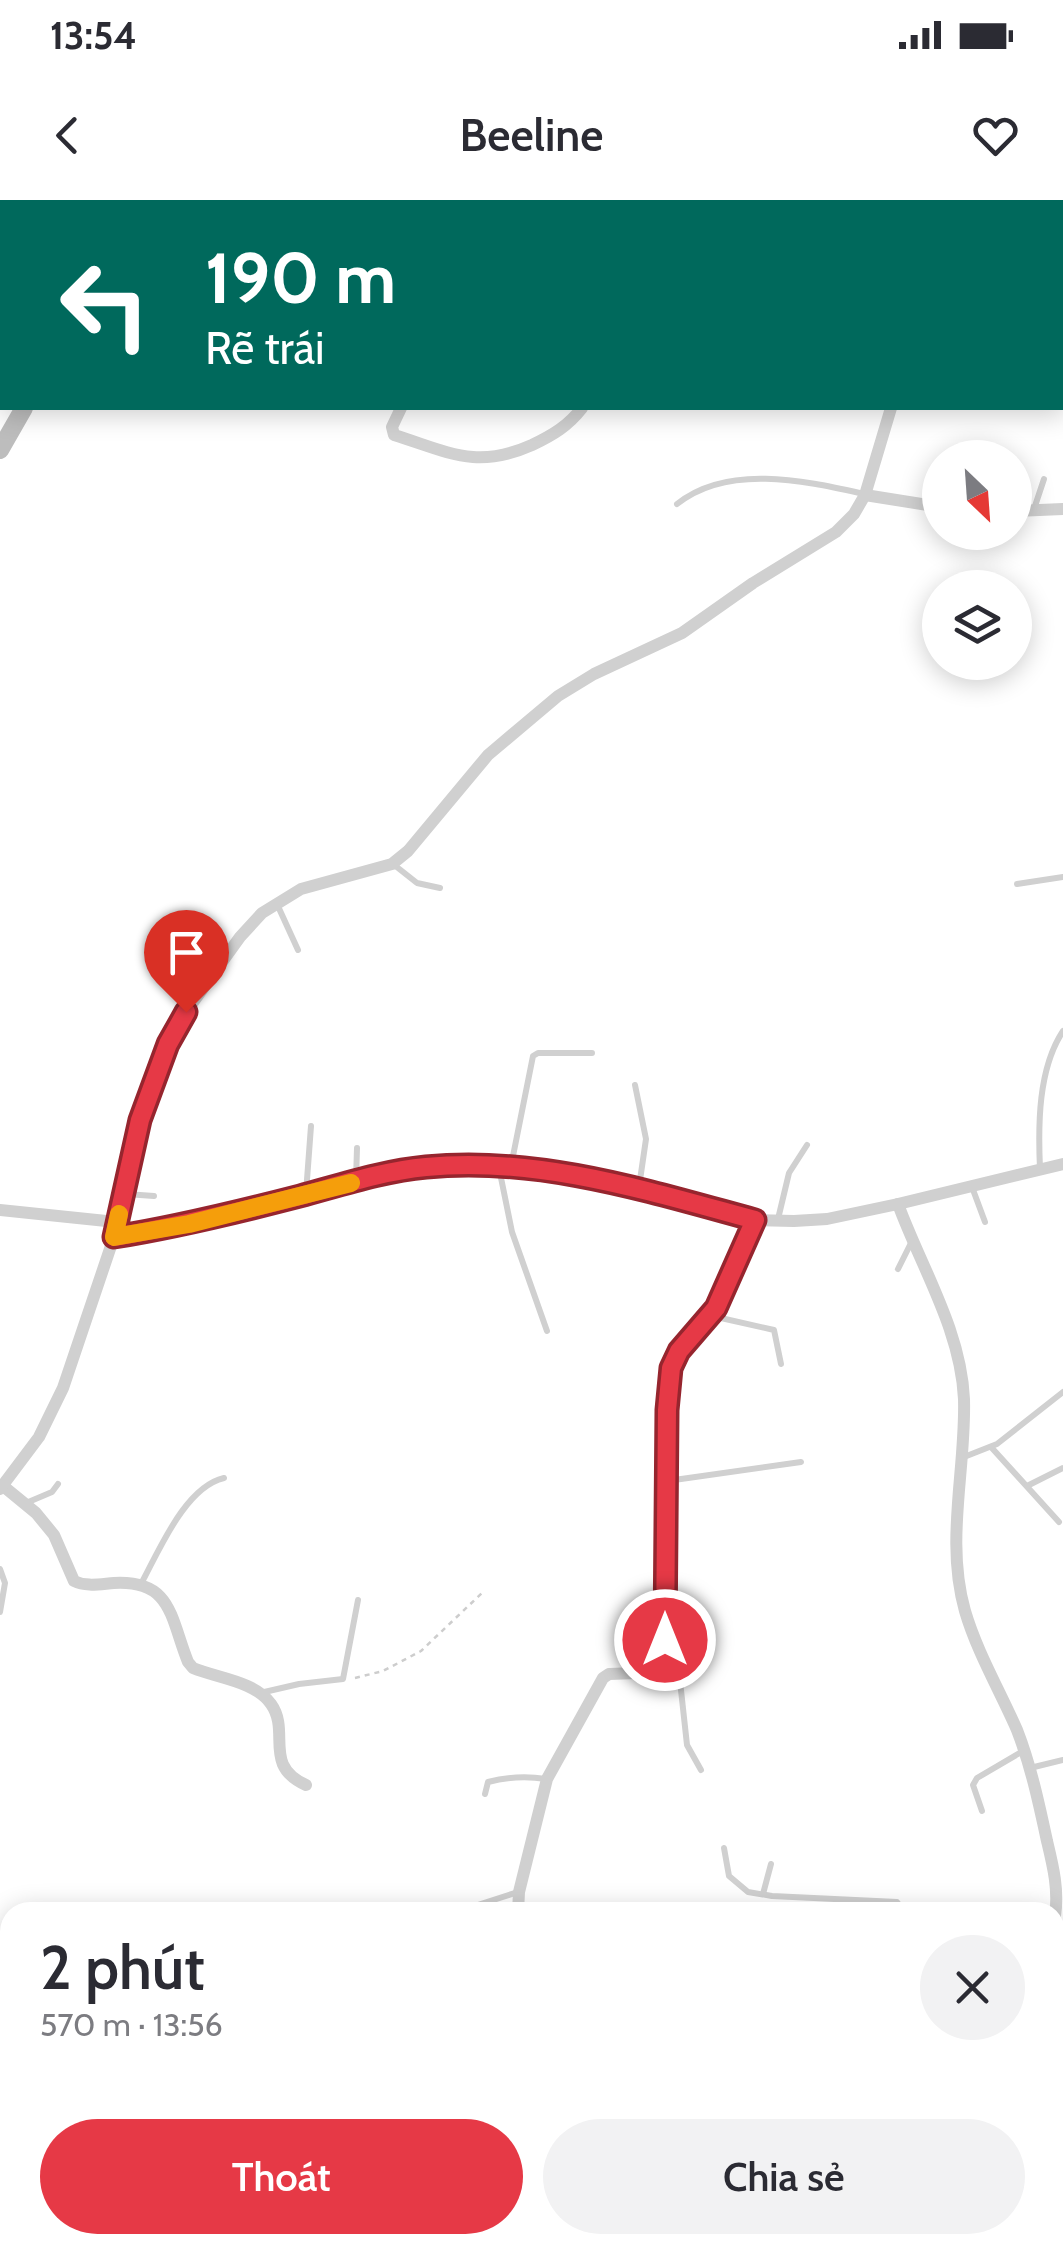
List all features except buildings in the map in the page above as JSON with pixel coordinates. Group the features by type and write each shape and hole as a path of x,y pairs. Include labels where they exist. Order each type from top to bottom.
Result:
{"main road":[{"path":"0,450 23,410"}],"street":[{"path":"399,410 392,426 394,435 484,460 520,450 561,431 580,410"},
{"path":"306,1785 289,1774 280,1760 274,1708 259,1694 193,1668 163,1598 142,1584 87,1585 74,1581 54,1535 25,1504 2,1488 38,1437 63,1388 114,1237 140,1120 168,1044 240,937 276,903 301,889 392,864 488,755 531,716 594,674 682,633 836,532 854,514 865,495 891,410"},
{"path":"865,495 922,505"},
{"path":"1033,510 1063,509"},
{"path":"114,1237 189,1224 428,1167 558,1172 639,1188 755,1220 778,1220 827,1218 1063,1164"},
{"path":"898,1204 940,1302 962,1382 962,1457 955,1517 960,1590 971,1630 1030,1768 1056,1882 1055,1902"},
{"path":"0,1210 116,1222"},
{"path":"519,1902 548,1779 603,1678 609,1674 666,1672 667,1399 671,1368 679,1351 711,1316 755,1220"}],"lane":[{"path":"677,504 701,487 760,478 865,495"},
{"path":"1033,510 1044,479"},
{"path":"392,864 417,883 440,888"},
{"path":"1017,884 1063,877"},
{"path":"276,903 298,950"},
{"path":"1040,1170 1038,1125 1053,1050 1063,1031"},
{"path":"547,1331 512,1232 504,1167 533,1056 592,1053"},
{"path":"635,1085 646,1140 639,1188"},
{"path":"306,1194 311,1126"},
{"path":"778,1220 789,1173 807,1145"},
{"path":"356,1182 357,1148"},
{"path":"972,1186 986,1222"},
{"path":"125,1194 154,1196"},
{"path":"898,1269 912,1242"},
{"path":"711,1316 774,1330 781,1364"},
{"path":"962,1457 991,1447 1063,1392"},
{"path":"991,1447 1059,1522"},
{"path":"666,1482 801,1462"},
{"path":"1027,1486 1063,1468"},
{"path":"142,1584 177,1518 210,1482 224,1478"},
{"path":"25,1504 52,1492 58,1484"},
{"path":"0,1569 5,1583 0,1612"},
{"path":"259,1694 343,1679 358,1600"},
{"path":"666,1672 680,1680 687,1745 701,1770"},
{"path":"982,1811 973,1785 976,1778 1024,1750"},
{"path":"1030,1768 1063,1760"},
{"path":"485,1794 488,1782 496,1780 548,1779"},
{"path":"724,1848 729,1876 748,1892 897,1902"},
{"path":"763,1894 771,1864"},
{"path":"488,1902 520,1892"}],"path":[{"path":"343,1679 383,1671 420,1651 483,1592"}],"slow traffic":[{"path":"119,1214 114,1237 189,1224 351,1183"}],"route":[{"path":"186,1012 168,1044 140,1120 114,1237 189,1224 387,1173 428,1167 558,1172 639,1188 755,1220 716,1308 679,1351 671,1368 667,1399 665,1640"}]}
